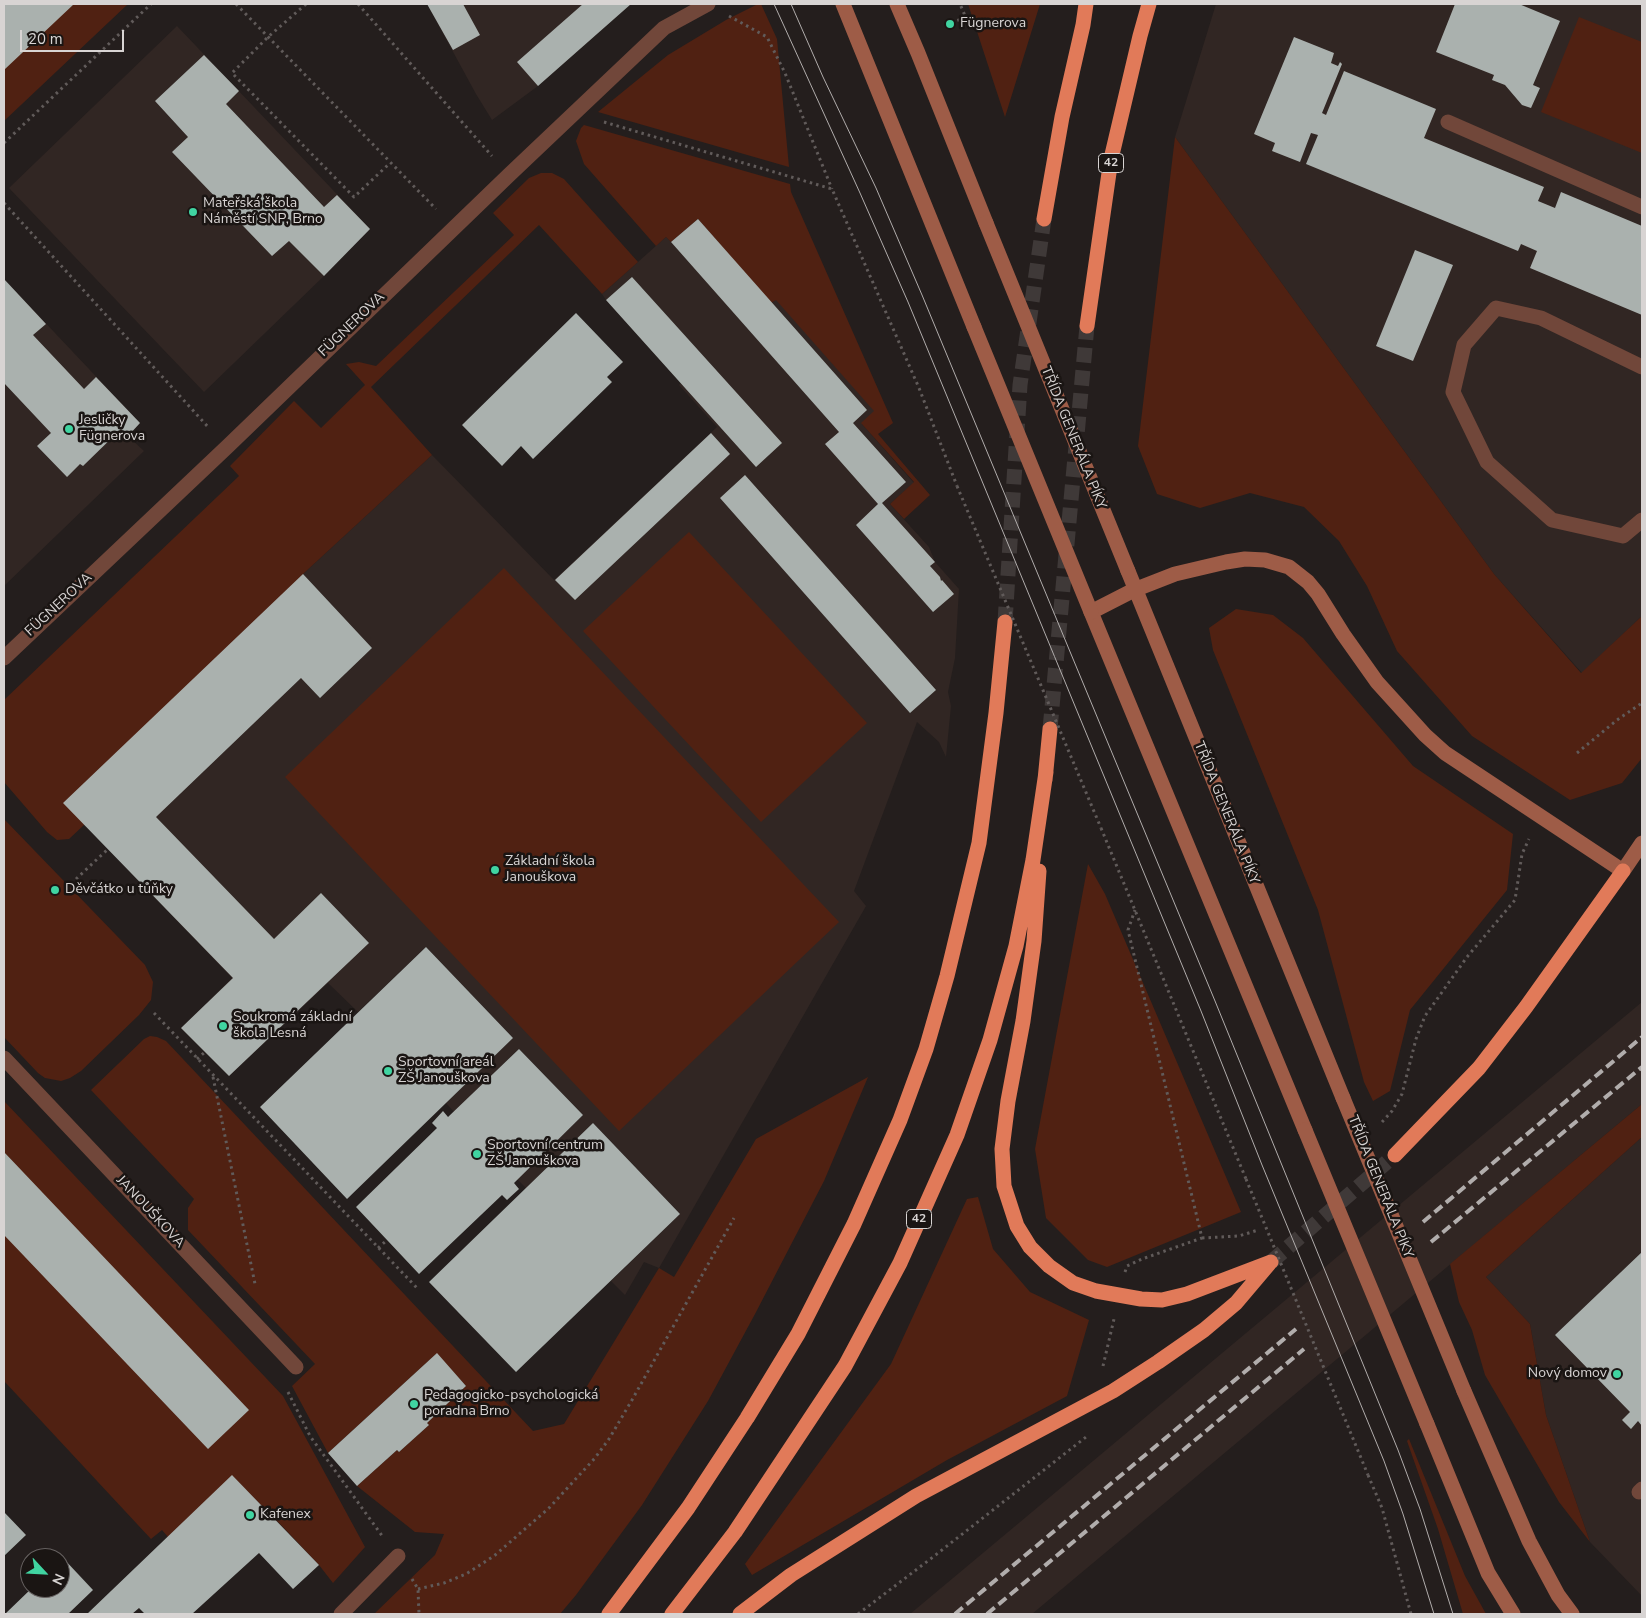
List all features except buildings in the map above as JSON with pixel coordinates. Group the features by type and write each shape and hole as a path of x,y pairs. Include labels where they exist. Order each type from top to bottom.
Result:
{"highway":[{"path":"1044,219 1062,117 1088,4"},
{"name":"42","path":"1087,326 1111,159 1149,4"},
{"path":"609,1614 688,1508 747,1418 798,1334 854,1224 900,1120 926,1048 948,976 979,843 996,713 1005,622"},
{"name":"42","path":"740,1614 791,1575 916,1496 1113,1391 1158,1362 1204,1330 1236,1303 1271,1262 1187,1294 1162,1300 1141,1299 1096,1291 1073,1283 1049,1266 1030,1247 1017,1226 1004,1186 1002,1149 1034,941 1050,730"},
{"name":"42","path":"672,1614 735,1532 845,1366 900,1263 954,1144 990,1040 1016,946 1033,860 1046,772"},
{"path":"1395,1155 1479,1068 1526,1007 1623,871"}],"main road":[{"path":"843,4 1090,612 1488,1573 1513,1614"},
{"name":"TŘÍDA GENERÁLA PÍKY","path":"897,4 1128,572 1130,592 1464,1391 1529,1541 1558,1595 1572,1614"},
{"path":"1090,612 1130,592 1175,574 1245,559 1265,560 1289,567 1308,582 1318,594 1343,634 1377,682 1425,735 1445,753 1623,871 1642,843"}],"street":[{"name":"FÜGNEROVA","path":"4,658 664,28 708,4"},
{"path":"1448,122 1642,207"},
{"path":"1642,367 1541,318 1496,308 1464,345 1454,392 1487,462 1552,520 1623,536 1642,520"},
{"name":"JANOUŠKOVA","path":"4,1058 296,1367"},
{"path":"341,1614 398,1556"}],"path":[{"path":"4,143 151,4"},
{"path":"236,4 437,211"},
{"path":"306,4 232,72 354,197 390,163"},
{"path":"358,4 509,175"},
{"path":"708,4 767,37 785,73 832,189 920,388 957,486 1101,828 1382,1508 1411,1614"},
{"path":"951,22 966,18 960,4"},
{"path":"601,121 832,189"},
{"path":"4,203 228,446"},
{"path":"1577,753 1617,720 1642,703"},
{"path":"1382,1122 1392,1111 1402,1094 1416,1039 1425,1016 1466,957 1515,900 1522,854 1529,839"},
{"path":"76,879 108,849"},
{"path":"1135,910 1128,930 1202,1238"},
{"path":"154,1013 417,1288"},
{"path":"197,1059 205,1052"},
{"path":"213,1075 255,1286"},
{"path":"418,1589 444,1583 466,1574 494,1556 548,1508 595,1458 609,1439 632,1400 734,1218"},
{"path":"1113,1391 1103,1365 1126,1266 1202,1238 1239,1236 1258,1230"},
{"path":"378,1248 387,1240"},
{"path":"296,1367 283,1383 310,1436 398,1556 418,1589 419,1614"},
{"path":"858,1614 1090,1434"}],"shaded area":[{"path":"4,4 128,4 4,121"},
{"path":"427,4 631,4 538,86 492,120"},
{"path":"761,4 777,39 789,167 598,112 668,55 726,20"},
{"path":"968,4 1040,4 1005,117"},
{"path":"1216,4 1642,4 1642,616 1582,673 1494,574 1175,137"},
{"path":"1579,17 1642,42 1642,153 1541,112"},
{"name":"Mateřská škola Náměstí SNP, Brno","path":"177,26 370,229 204,392 9,188"},
{"path":"584,125 790,184 791,192 893,423 878,434 930,495 904,519 890,504 914,482 861,423 874,411 776,300 771,303 698,219 671,242 666,237 656,246 584,164 576,141"},
{"path":"1175,137 1494,574 1581,673 1642,616 1642,758 1622,783 1570,800 1472,736 1397,651 1367,586 1339,541 1304,507 1250,493 1200,508 1157,494 1138,446"},
{"path":"541,173 552,173 564,179 638,262 602,294 539,225 371,387 432,455 303,574 84,825 69,839 57,840 47,832 4,782 4,700 239,476 230,466 294,401 321,428 365,385 346,364 359,362 376,366 514,235 493,213 529,178"},
{"name":"Základní škola Janouškova","path":"666,237 671,242 772,303 776,299 875,411 862,424 914,483 890,504 929,547 935,562 959,589 955,658 948,692 951,706 946,757 939,742 917,722 854,891 866,906 659,1268 644,1262 625,1295 611,1281 680,1214 593,1123 526,1188 517,1179 583,1115 519,1049 454,1112 446,1103 513,1038 426,947 358,1012 328,983 229,1076 181,1028 232,978 108,849 303,574 432,455 554,580 717,427 679,385 681,383 602,294"},
{"name":"Jesličky Fügnerova","path":"4,279 140,423 128,436 144,451 4,586"},
{"path":"689,532 867,723 761,822 583,631"},
{"path":"504,568 839,922 619,1131 285,777"},
{"path":"1236,609 1273,615 1303,638 1413,766 1513,834 1507,890 1410,1010 1390,1091 1373,1101 1364,1082 1318,910 1213,650 1209,628"},
{"path":"4,819 145,965 153,982 151,1000 139,1015 81,1071 61,1081 45,1078 38,1073 4,1037"},
{"path":"1088,864 1105,894 1241,1212 1107,1267 1088,1260 1046,1218 1035,1149"},
{"path":"1642,1002 1642,1104 1032,1614 910,1614"},
{"path":"150,1036 166,1041 533,1431 564,1424 659,1268 674,1277 756,1139 868,1077 824,1181 708,1401 642,1505 560,1614 374,1614 435,1555 444,1534 415,1532 357,1486 397,1450 399,1452 429,1425 427,1423 466,1386 436,1354 328,1453 292,1386 315,1364 188,1230 188,1208 194,1199 91,1090 144,1039"},
{"path":"4,1101 283,1396 365,1547 333,1583 319,1565 232,1476 168,1537 162,1530 151,1539 4,1381"},
{"path":"1642,1104 1642,1137 1486,1277 1530,1324 1546,1415 1590,1542 1559,1502 1485,1375 1472,1330 1459,1302 1450,1264"},
{"path":"1642,1137 1642,1596 1590,1542 1546,1415 1530,1324 1486,1277"},
{"path":"978,1197 993,1249 1030,1292 1089,1320 1067,1396 947,1460 752,1575 745,1564 891,1364 967,1199"},
{"path":"1409,1439 1465,1576 1486,1614 1463,1614 1438,1529 1407,1441"}],"tunnel":[{"path":"1005,622 1020,385 1044,219"},
{"path":"1050,729 1087,326"},
{"path":"1271,1262 1395,1155"}],"tram line":[{"path":"774,4 908,302 1201,1011 1262,1165 1384,1461 1403,1514 1434,1614"},
{"path":"791,4 823,77 876,188 922,295 1215,1001 1398,1450 1420,1509 1453,1614"}],"railway":[{"path":"1423,1222 1642,1037"},
{"path":"1431,1242 1642,1067"},
{"path":"955,1614 1296,1329"},
{"path":"987,1614 1304,1349"}],"place":[{"name":"Fügnerova","path":"950,24"},
{"name":"Mateřská škola Náměstí SNP, Brno","path":"193,212"},
{"name":"Jesličky Fügnerova","path":"69,429"},
{"name":"Základní škola Janouškova","path":"495,870"},
{"name":"Děvčátko u tůňky","path":"55,890"},
{"name":"Soukromá základní škola Lesná","path":"223,1026"},
{"name":"Sportovní areál ZŠ Janouškova","path":"388,1071"},
{"name":"Sportovní centrum ZŠ Janouškova","path":"477,1154"},
{"name":"Nový domov","path":"1617,1374"},
{"name":"Pedagogicko-psychologická poradna Brno","path":"414,1404"},
{"name":"Kafenex","path":"250,1515"}]}
